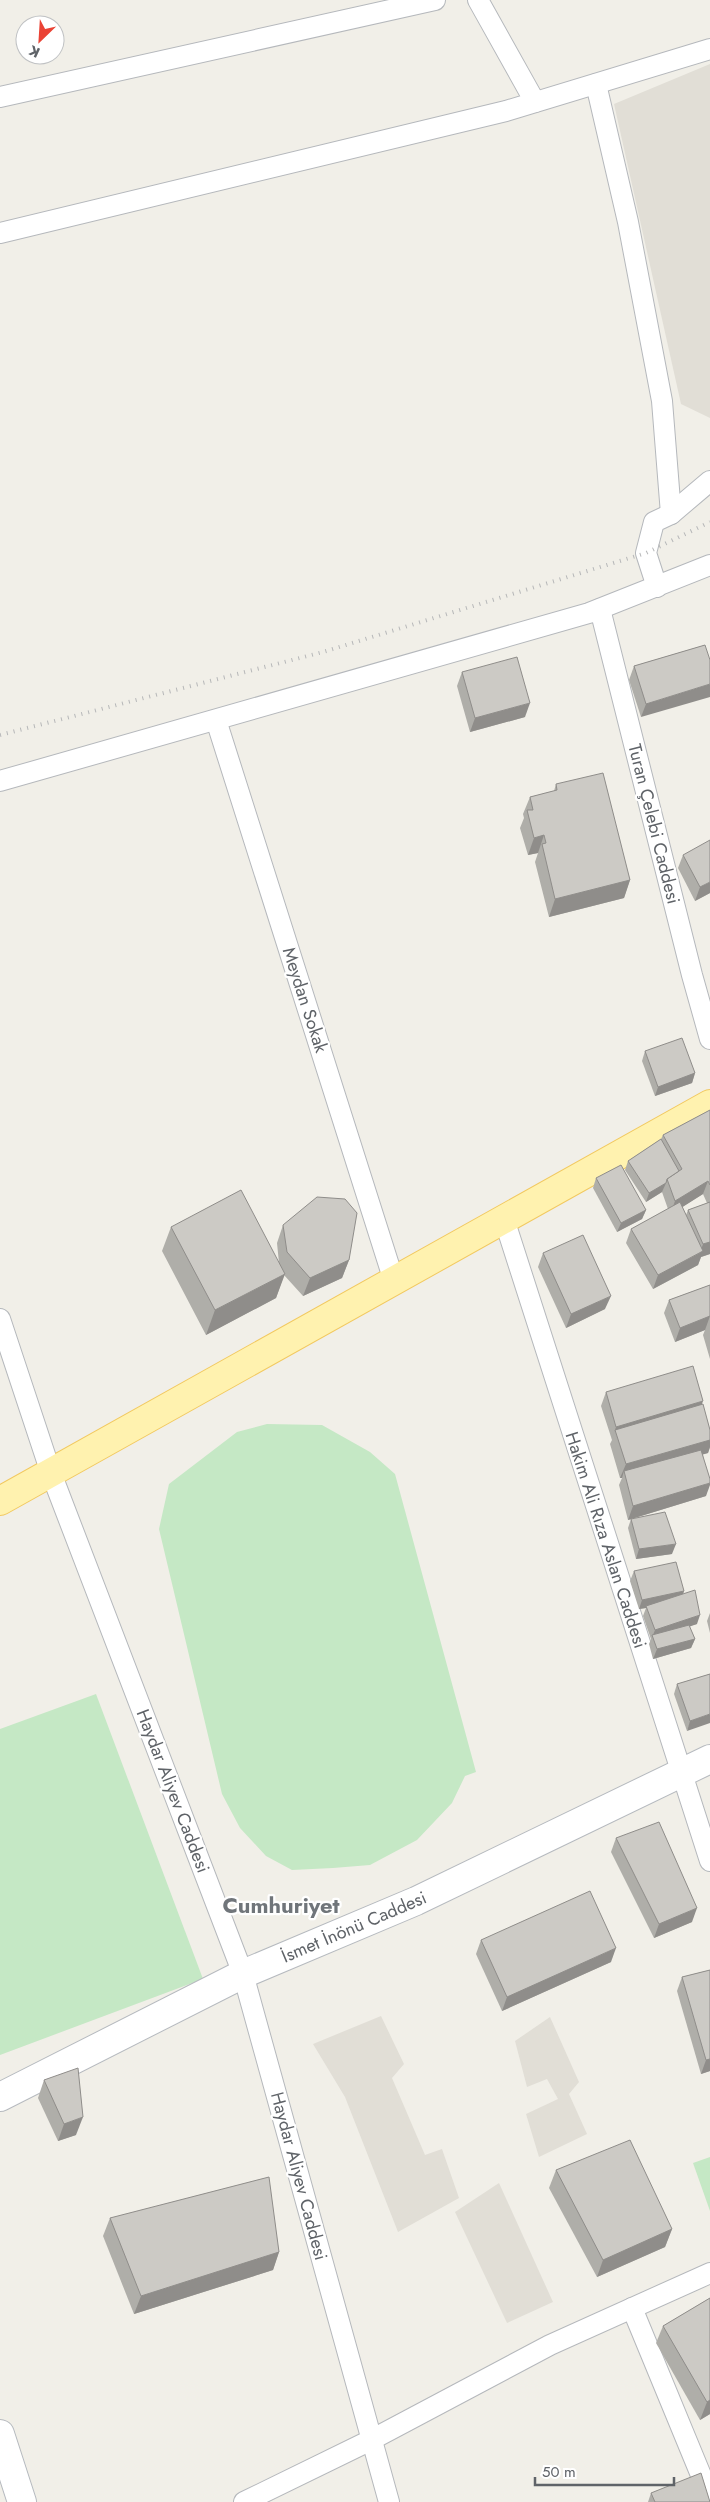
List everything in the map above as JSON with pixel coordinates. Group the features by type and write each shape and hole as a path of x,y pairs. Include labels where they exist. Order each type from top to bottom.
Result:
{"main road":[{"path":"0,1501 710,1104"},
{"name":"İsmet İnönü Caddesi","path":"0,2097 243,1974 416,1901 710,1759"},
{"path":"0,2434 22,2502"}],"street":[{"path":"0,97 435,0"},
{"path":"478,0 535,102"},
{"path":"0,233 535,102 710,49"},
{"path":"596,84 628,222 662,401 671,514"},
{"path":"657,586 646,553 654,522 671,514 710,481"},
{"path":"0,781 600,609 710,566"},
{"name":"Turan Çelebi Caddesi","path":"600,609 689,965 710,1039"},
{"name":"Meydan Sokak","path":"216,720 394,1281"},
{"name":"Hakim Ali Rıza Aslan Caddesi","path":"504,1219 710,1861"},
{"name":"Haydar Aliyev Caddesi","path":"0,1319 51,1473 243,1974 388,2502"},
{"path":"244,2502 371,2440 550,2345 710,2274"},
{"path":"632,2308 710,2497"}],"shaded area":[{"path":"710,64 710,418 681,404 614,104"},
{"path":"381,2016 404,2064 392,2078 425,2155 442,2149 459,2198 398,2232 345,2097 313,2044"},
{"path":"550,2017 579,2082 569,2094 587,2134 539,2157 526,2114 558,2099 547,2079 527,2087 515,2041"},
{"path":"499,2183 553,2302 507,2323 455,2212"}],"green space":[{"path":"267,1424 322,1425 370,1452 395,1474 476,1772 465,1776 452,1803 417,1840 370,1865 292,1870 266,1856 240,1828 222,1794 159,1529 169,1484 237,1432"},
{"path":"96,1694 203,1979 0,2055 0,1729"},
{"path":"710,2157 710,2211 693,2163"}],"building":[{"path":"705,645 710,660 710,684 646,704 634,666"},
{"path":"517,657 530,703 475,718 462,672"},
{"path":"603,773 630,880 555,899 542,844 546,843 544,835 534,838 527,810 533,810 530,797 557,790 556,784"},
{"path":"710,840 710,882 700,887 683,855"},
{"path":"682,1038 695,1073 658,1087 645,1051"},
{"path":"710,1110 710,1185 708,1181 675,1201 667,1179 682,1169 663,1135"},
{"path":"661,1139 679,1171 667,1179 666,1183 649,1193 628,1161"},
{"path":"621,1165 646,1210 621,1223 596,1178"},
{"path":"241,1190 285,1274 215,1310 171,1227"},
{"path":"317,1197 345,1199 357,1213 349,1260 310,1278 287,1252 283,1225"},
{"path":"680,1202 703,1251 658,1275 631,1229"},
{"path":"710,1202 710,1242 703,1244 688,1210"},
{"path":"583,1235 611,1296 571,1314 543,1253"},
{"path":"710,1285 710,1316 680,1328 669,1300"},
{"path":"693,1366 703,1401 616,1427 606,1392"},
{"path":"703,1404 710,1430 710,1440 626,1464 615,1430"},
{"path":"701,1450 710,1483 633,1506 624,1471"},
{"path":"665,1512 676,1544 639,1549 631,1519"},
{"path":"676,1562 684,1591 642,1600 634,1571"},
{"path":"695,1590 700,1615 655,1630 646,1606"},
{"path":"689,1625 695,1639 657,1649 652,1635"},
{"path":"710,1674 710,1714 690,1721 677,1684"},
{"path":"659,1822 697,1908 659,1924 616,1838"},
{"path":"590,1891 616,1948 507,1997 481,1940"},
{"path":"710,1970 710,2059 706,2060 682,1977"},
{"path":"78,2068 83,2117 64,2124 44,2080"},
{"path":"630,2140 672,2229 603,2260 556,2170"},
{"path":"269,2177 279,2252 141,2296 110,2218"},
{"path":"710,2298 710,2400 707,2402 663,2326"},
{"path":"701,2473 710,2502 655,2502 651,2493"}],"railway":[{"path":"0,735 323,652 646,553 710,522"}],"district":[{"name":"Cumhuriyet","path":"281,1905"}]}
